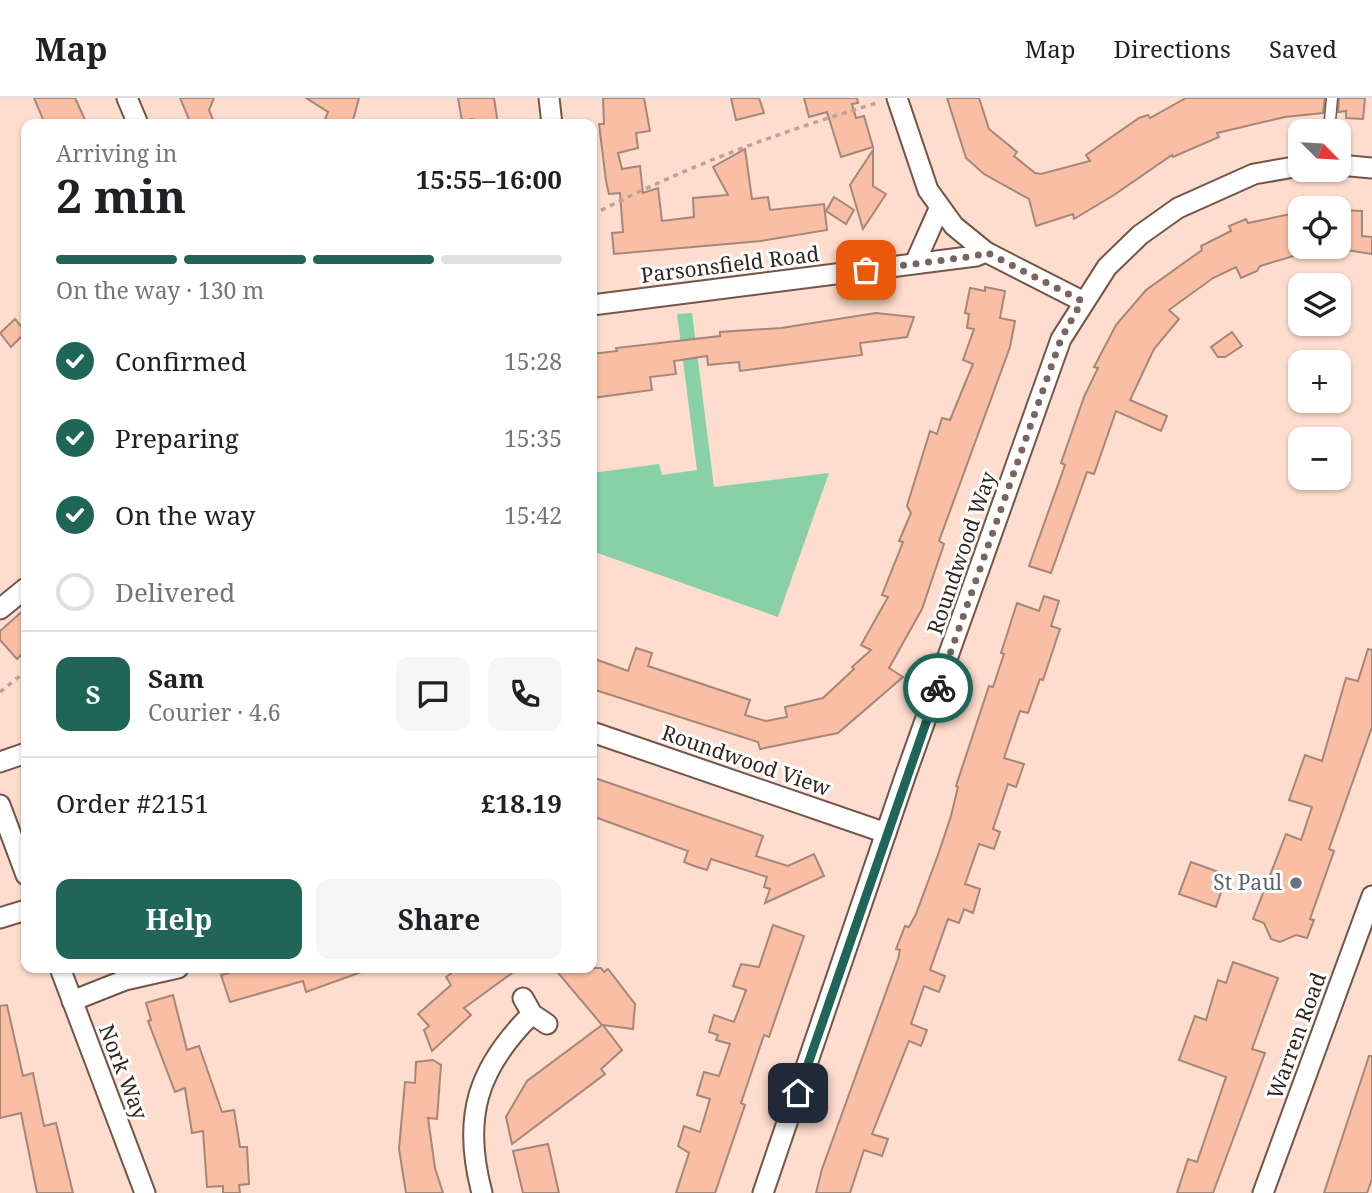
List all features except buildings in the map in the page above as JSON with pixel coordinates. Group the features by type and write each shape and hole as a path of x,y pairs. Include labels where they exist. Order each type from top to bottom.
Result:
{"street":[{"path":"127,98 136,119"},
{"path":"548,98 551,119"},
{"path":"897,100 919,170 939,209 954,226 986,252 1082,301"},
{"path":"1351,166 1372,168"},
{"name":"Roundwood Way","path":"763,1193 886,832 1061,339 1082,301 1107,267 1140,235 1178,208 1254,174 1288,168"},
{"path":"915,262 939,209"},
{"name":"Parsonsfield Road","path":"597,304 976,256 986,252"},
{"path":"0,609 21,592"},
{"name":"Roundwood View","path":"597,734 886,832"},
{"path":"0,762 21,755"},
{"path":"0,805 21,862"},
{"name":"Warren Road","path":"1264,1193 1372,895"},
{"path":"0,918 21,912"},
{"name":"Nork Way","path":"62,973 145,1193"},
{"path":"72,1001 125,980 156,973"},
{"path":"482,1193 474,1160 472,1126 479,1091 492,1062 513,1033 534,1012"}],"lane":[{"path":"1330,119 1332,98"}],"path":[{"path":"597,212 656,182 735,148 879,102 897,100"},
{"path":"0,692 21,675"}],"green space":[{"path":"692,313 714,487 829,473 778,617 597,553 597,472 659,464 662,475 697,470 677,314"}],"way so far":[{"path":"866,270 976,256 986,252 1082,301 1061,339 938,688"}],"place":[{"name":"St Paul","path":"1296,883"}],"route":[{"path":"798,1093 906,774 938,688"}]}
